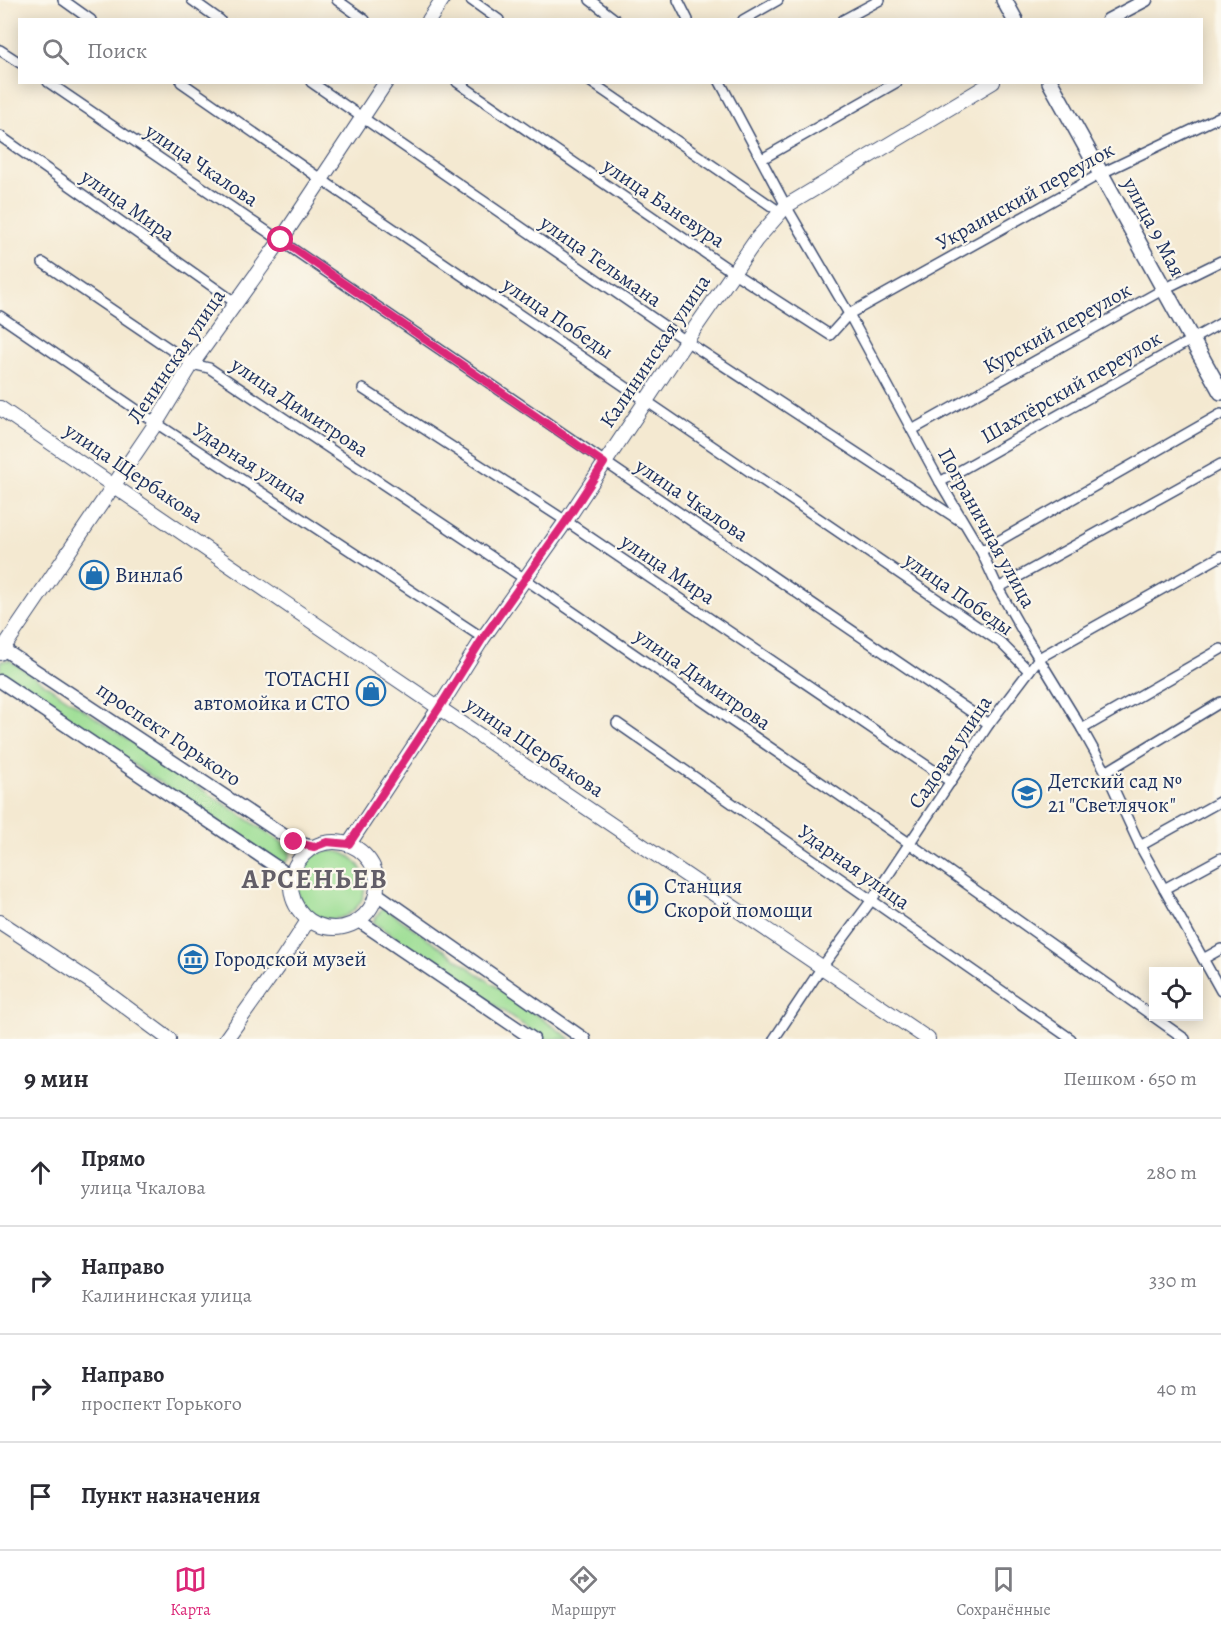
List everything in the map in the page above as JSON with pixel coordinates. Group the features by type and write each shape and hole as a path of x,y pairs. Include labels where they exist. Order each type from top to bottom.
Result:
{"main road":[{"path":"430,18 442,0"},
{"path":"1004,0 1012,18"},
{"name":"Ленинская улица","path":"2,651 156,423 192,364 281,240 385,84"},
{"name":"Калининская улица","path":"349,844 483,638 566,521 756,240 783,209 990,84"},
{"name":"улица 9 Мая","path":"1051,84 1221,392"},
{"name":"улица Щербакова","path":"0,408 928,1039"},
{"name":"проспект Горького","path":"314,847 327,842 349,844"},
{"path":"314,847 302,856 293,868 290,893 295,906 307,922 333,929 350,926 359,921 371,908 377,894 376,874 371,864 364,855 349,844"},
{"path":"0,922 99,987 169,1039"},
{"path":"226,1039 307,922"}],"street":[{"path":"63,0 88,18"},
{"path":"192,0 217,18"},
{"path":"337,0 362,18"},
{"path":"471,0 496,18"},
{"path":"590,0 613,18"},
{"path":"678,0 687,18"},
{"path":"746,18 777,0"},
{"path":"847,18 880,0"},
{"path":"1112,18 1146,0"},
{"path":"0,50 18,62"},
{"name":"улица Чкалова","path":"51,84 989,724"},
{"name":"улица Победы","path":"185,84 1000,642 1029,671"},
{"name":"улица Тельмана","path":"313,84 686,341 964,523"},
{"name":"улица Баневура","path":"460,84 734,273 830,335 849,314"},
{"path":"594,84 783,209"},
{"name":"Пограничная улица","path":"722,84 762,159 783,209 849,314 940,482 981,551 998,588 1082,729 1106,772 1140,846 1221,991"},
{"path":"762,159 893,84"},
{"name":"Украинский переулок","path":"849,314 1102,173 1221,116"},
{"name":"улица Мира","path":"0,136 236,303"},
{"name":"Курский переулок","path":"912,430 1164,289 1221,261"},
{"name":"улица Димитрова","path":"43,263 192,364 210,368 525,579 909,843 1185,1039"},
{"name":"Ударная улица","path":"0,316 156,423 483,638"},
{"name":"Шахтёрский переулок","path":"940,482 1221,323"},
{"name":"улица Мира","path":"363,389 566,521 951,782"},
{"path":"981,551 1221,414"},
{"path":"998,588 1221,464"},
{"name":"Садовая улица","path":"774,1039 822,967 871,901 989,724 1039,658 1221,556"},
{"path":"1082,729 1221,649"},
{"name":"проспект Горького","path":"2,651 294,842 314,847"},
{"path":"0,681 284,872 291,879"},
{"path":"1106,772 1221,702"},
{"name":"Ударная улица","path":"617,723 1071,1039"},
{"path":"1140,846 1221,801"},
{"path":"1164,889 1221,858"},
{"path":"377,894 584,1039"},
{"path":"359,921 533,1039"},
{"path":"1203,959 1221,950"}],"green space":[{"path":"9,660 289,847 290,856 286,862 277,862 0,674 1,661"},
{"path":"331,851 344,854 355,861 362,872 365,885 362,898 355,909 344,916 331,919 318,916 307,909 300,898 297,885 300,872 307,861 318,854"},
{"path":"383,907 571,1039 544,1039 373,922"}],"place":[{"name":"Винлаб","path":"94,575"},
{"name":"TOTACHI автомойка и СТО","path":"371,691"},
{"name":"Детский сад № 21 \"Светлячок\"","path":"1027,793"},
{"name":"Станция Скорой помощи","path":"643,898"},
{"name":"Городской музей","path":"193,959"}],"district":[{"name":"АРСЕНЬЕВ","path":"315,879"}],"route":[{"path":"281,240 604,463 483,638 349,844 327,842 314,847 294,842"}]}
